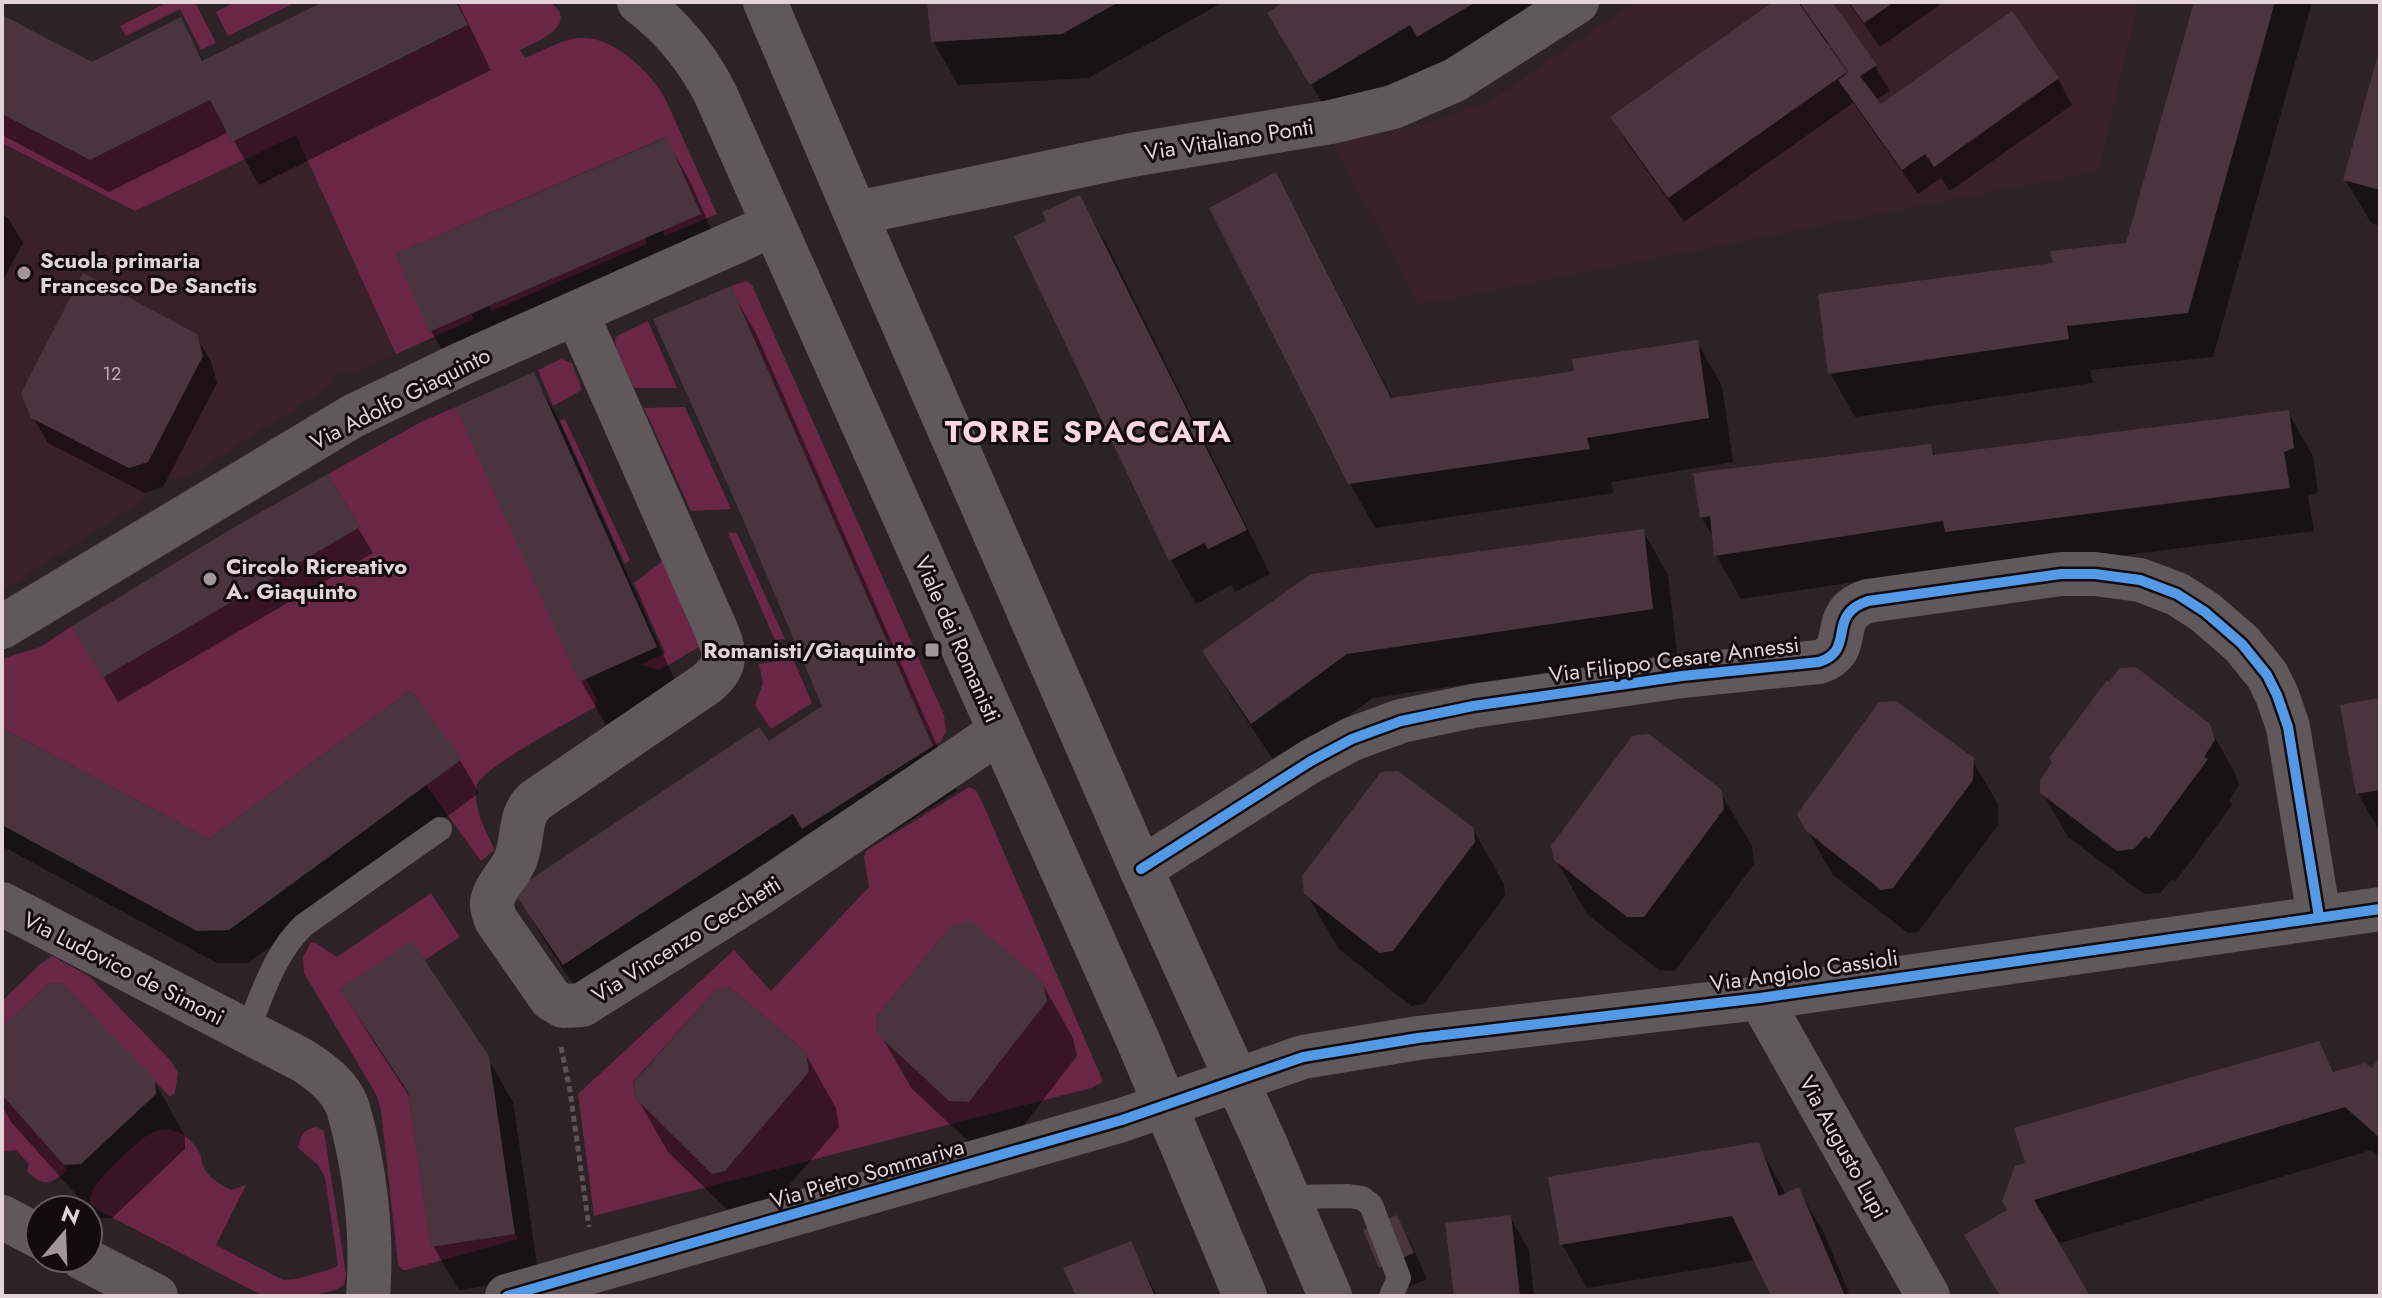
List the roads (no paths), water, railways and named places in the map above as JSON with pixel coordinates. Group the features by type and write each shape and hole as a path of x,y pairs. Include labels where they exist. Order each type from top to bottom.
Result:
{"street":[{"name":"Viale dei Romanisti","path":"639,2 672,29 708,78 1137,1038 1245,1296"},
{"path":"765,2 1330,1296"},
{"name":"Via Vitaliano Ponti","path":"857,213 1131,155 1331,122 1393,107 1455,80 1577,2"},
{"name":"Via Adolfo Giaquinto","path":"2,627 353,416 461,364 773,225"},
{"name":"Via Vincenzo Cecchetti","path":"577,314 714,625 724,656 719,672 706,684 536,800 527,810 518,854 492,899 492,909 496,920 551,999 563,1006 582,1005 759,894 999,732"},
{"name":"Via Filippo Cesare Annessi","path":"1141,869 1311,761 1352,739 1401,721 1452,709 1532,697 1682,676 1819,662 1836,653 1843,621 1849,610 1868,601 2052,575 2095,574 2140,580 2188,600 2232,634 2267,675 2288,727 2319,917"},
{"name":"Via Ludovico de Simoni","path":"2,904 313,1066 331,1082 345,1099 353,1124 366,1204 370,1268 368,1296"},
{"name":"Via Angiolo Cassioli","path":"1236,1080 1303,1057 1418,1038 1760,998 2380,909"},
{"name":"Via Augusto Lupi","path":"1760,998 1928,1296"},
{"name":"Via Pietro Sommariva","path":"507,1296 1164,1107 1236,1080"},
{"path":"2,1217 24,1229"},
{"path":"104,1269 156,1296"}],"lane":[{"name":"Via Ludovico de Simoni","path":"247,1031 278,959 293,935 440,829"},
{"path":"1288,1197 1349,1196 1362,1198 1371,1205 1399,1278 1391,1296"}],"place":[{"name":"Scuola primaria Francesco De Sanctis","path":"24,273"},
{"name":"Circolo Ricreativo A. Giaquinto","path":"210,579"},
{"name":"Romanisti/Giaquinto","path":"932,650"}],"district":[{"name":"TORRE SPACCATA","path":"1089,431"}]}
